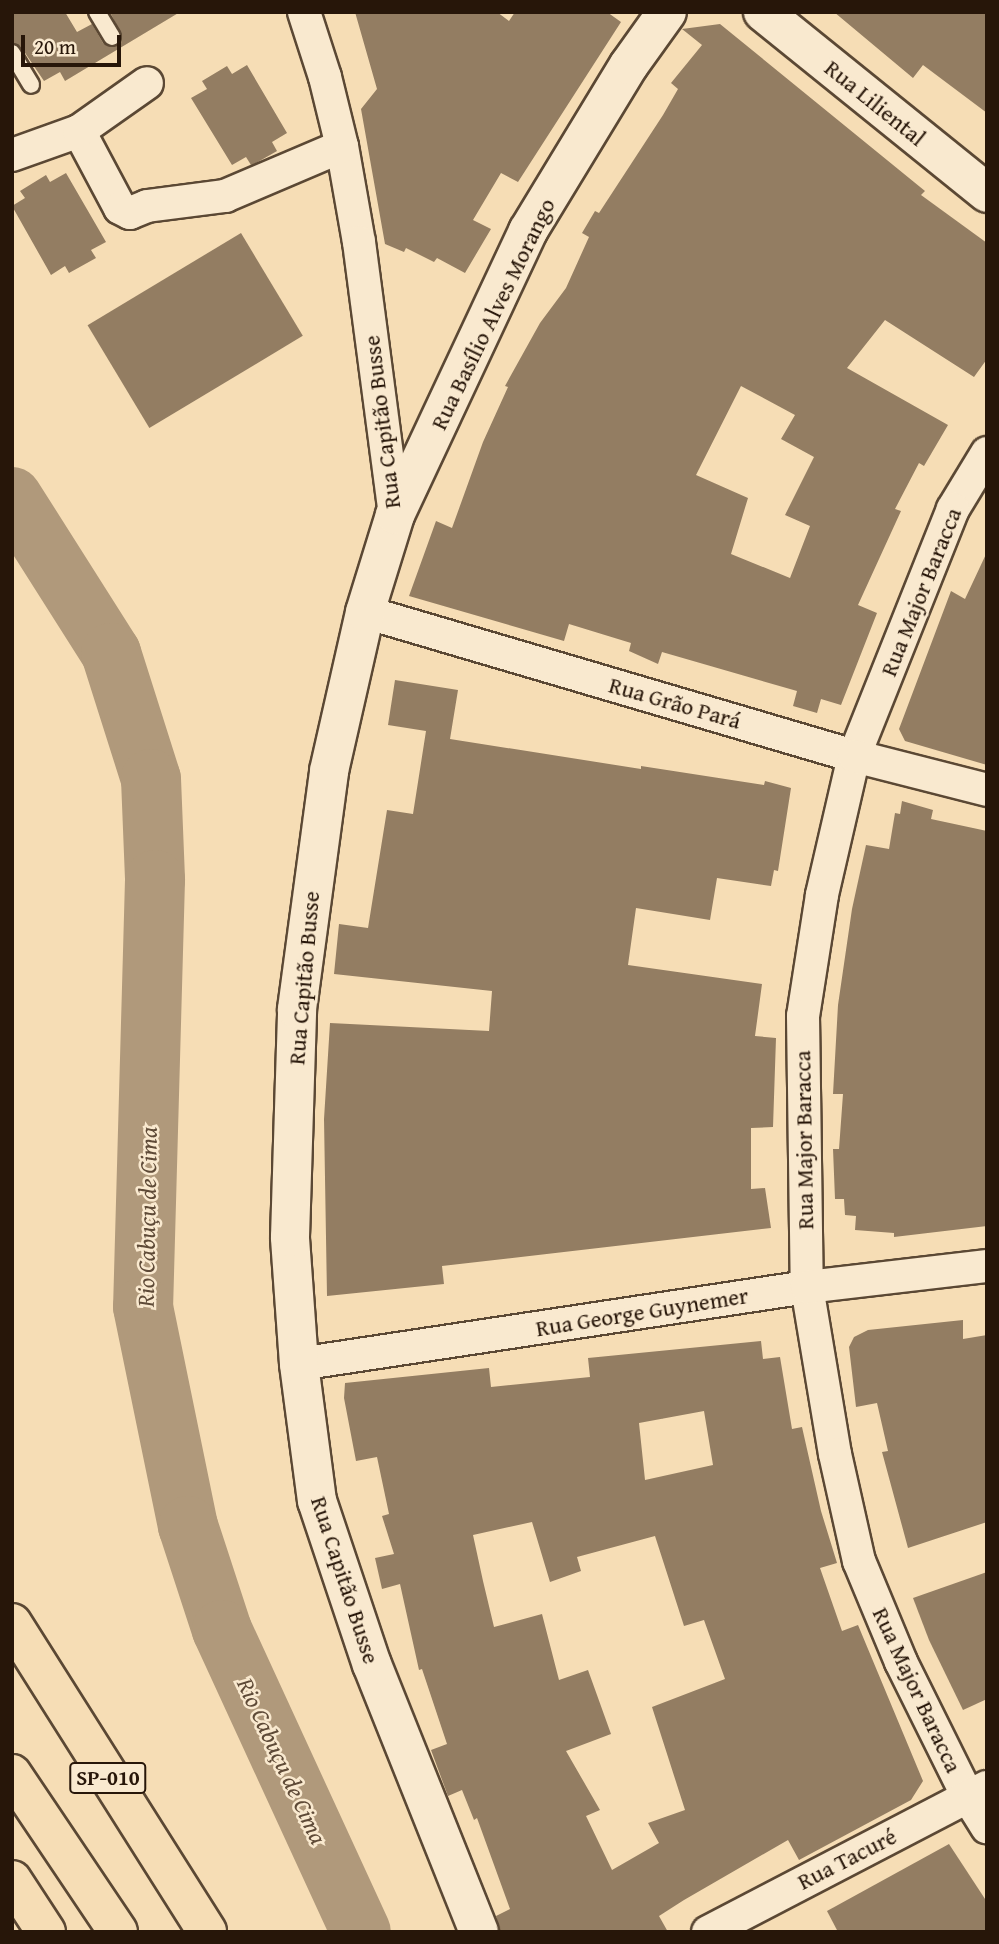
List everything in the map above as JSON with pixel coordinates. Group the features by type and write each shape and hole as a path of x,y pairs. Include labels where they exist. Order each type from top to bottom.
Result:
{"highway":[{"name":"SP-010","path":"12,1623 207,1932"},
{"name":"SP-010","path":"12,1774 118,1932"},
{"path":"12,1880 46,1932"}],"street":[{"name":"Rua Capitão Busse","path":"304,12 342,146 359,242 395,515 365,612 329,771 297,1009 290,1237 299,1363 317,1502 334,1560 372,1665 479,1932"},
{"name":"Rua Basílio Alves Morango","path":"395,515 528,231 629,65 667,12"},
{"name":"Rua Liliental","path":"763,12 987,193"},
{"path":"12,155 79,131 147,83"},
{"path":"79,131 120,208 130,213 147,206 225,196 342,146"},
{"name":"Rua Major Baracca","path":"987,453 953,509 854,756 822,895 803,1016 807,1287 835,1454 859,1561 901,1662 977,1792 987,1827"},
{"name":"Rua Grão Pará","path":"365,612 854,756 987,790"},
{"name":"Rua George Guynemer","path":"299,1363 807,1287 987,1266"},
{"name":"Rua Tacuré","path":"708,1932 977,1792"}],"lane":[{"path":"97,12 112,37"},
{"path":"12,53 31,85"}],"building":[{"path":"12,12 65,12 77,32 92,24 103,43 111,47 121,43 122,36 110,12 180,12 65,81 60,72 44,81 21,47 12,43"},
{"path":"355,12 497,12 509,21 515,12 607,12 621,22 518,182 501,173 473,220 491,229 465,273 437,258 434,262 406,248 404,252 385,244 361,109 377,89"},
{"path":"834,12 987,12 987,113 923,65 913,78"},
{"path":"720,24 925,191 921,195 987,243 987,359 974,377 885,320 847,368 948,425 924,466 919,463 895,509 901,511 858,605 877,613 841,705 821,699 817,713 793,706 797,691 662,652 658,664 629,651 631,643 569,624 564,641 409,596 436,521 452,528 483,442 508,387 505,386 540,323 566,288 589,237 582,233 595,211 599,213 663,115 678,89 671,83 702,45 682,29","holes":["741,386 795,415 781,439 814,457 785,515 810,526 790,578 731,554 748,498 696,475"]},
{"path":"247,65 287,133 272,142 277,151 251,165 246,157 232,165 191,98 207,89 202,81 227,66 232,74"},
{"path":"66,173 106,242 91,250 96,258 69,273 65,266 51,275 12,206 25,198 20,191 46,175 50,182"},
{"path":"241,233 303,336 149,428 88,325"},
{"path":"987,552 987,765 905,741 899,729 951,591 965,599"},
{"path":"395,680 458,690 450,739 641,769 641,766 764,785 765,781 791,788 778,871 774,870 771,886 717,878 710,920 636,908 628,965 762,984 755,1036 776,1038 773,1127 751,1128 751,1189 765,1188 771,1228 442,1266 444,1284 327,1296 324,1119 330,1023 489,1031 492,991 334,974 339,924 368,928 387,810 413,814 426,731 388,725"},
{"path":"902,801 933,810 931,819 987,831 987,1226 894,1237 894,1233 855,1230 856,1216 845,1215 844,1199 835,1199 833,1149 839,1149 843,1094 833,1094 838,1005 852,909 866,845 889,849 895,813 900,814"},
{"path":"963,1320 963,1339 987,1335 987,1522 908,1548 882,1452 888,1451 877,1403 856,1407 849,1347 854,1337 868,1330"},
{"path":"761,1341 763,1359 780,1357 792,1429 802,1427 821,1511 837,1563 820,1568 842,1631 858,1625 923,1781 911,1800 799,1860 788,1840 684,1900 659,1916 668,1932 500,1932 496,1916 510,1909 477,1818 474,1820 462,1790 448,1796 431,1750 447,1744 422,1669 419,1670 400,1584 382,1589 375,1558 394,1554 382,1516 389,1514 377,1457 356,1461 344,1398 345,1383 489,1368 491,1387 590,1377 588,1358","holes":["704,1411 713,1465 645,1480 639,1423","532,1522 550,1582 581,1571 577,1557 655,1536 684,1626 704,1620 725,1679 652,1707 685,1810 648,1823 659,1843 612,1870 586,1816 600,1810 566,1751 611,1734 588,1670 559,1680 542,1614 494,1627 483,1581 473,1535"]},
{"path":"987,1572 987,1699 963,1710 929,1640 913,1598"},
{"path":"949,1844 987,1902 987,1932 838,1932 827,1911"}],"waterway":[{"name":"Rio Cabuçu de Cima","path":"12,497 111,653 151,779 155,880 143,1307 188,1526 222,1630 361,1932"}]}
